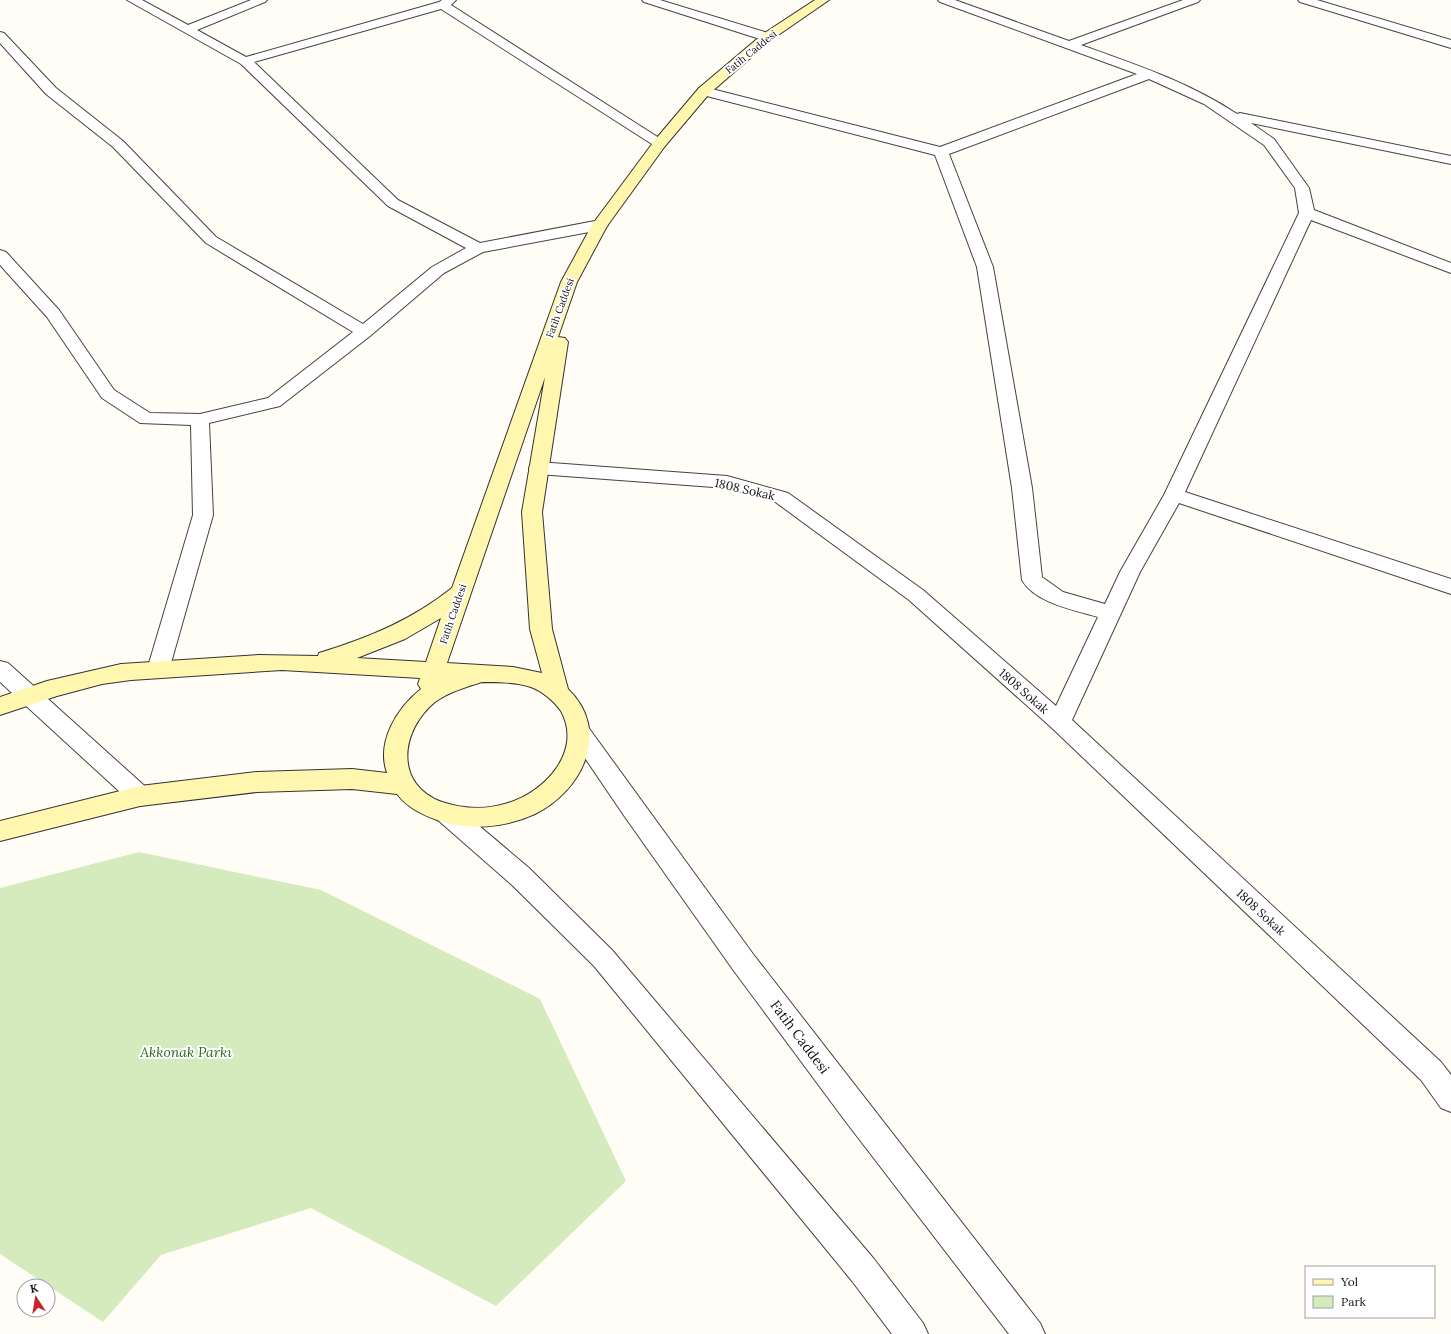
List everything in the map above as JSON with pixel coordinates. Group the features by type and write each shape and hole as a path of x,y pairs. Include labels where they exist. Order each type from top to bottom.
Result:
{"main road":[{"name":"Fatih Caddesi","path":"424,698 569,282 600,225 660,143 704,91 766,38 823,0"},
{"path":"558,692 541,629 532,512 569,282"},
{"path":"308,664 347,654 390,637 441,609 462,591"},
{"path":"0,706 27,695 110,674 280,662 434,670 477,675 507,674 535,679 558,692 574,710 580,733 576,758 562,780 539,800 510,813 479,817 448,814 422,803 404,785 395,764 395,740 406,718 424,698 449,684 477,675"},
{"path":"0,831 140,796 257,782 352,779 404,785"}],"street":[{"path":"133,0 245,61 394,203 478,248"},
{"path":"187,30 261,0"},
{"path":"944,0 1149,74 1209,101 1269,142 1302,188 1307,213 1174,495 1130,572 1060,722"},
{"path":"1069,45 1193,0"},
{"path":"1304,0 1451,44"},
{"path":"658,1 766,38"},
{"path":"245,61 446,3 660,143"},
{"path":"0,36 51,91 118,144 211,240 364,332"},
{"path":"704,91 941,152 1149,74"},
{"path":"1231,116 1451,160"},
{"path":"941,152 985,267 1022,488 1032,580 1056,597 1111,613"},
{"path":"1307,213 1451,268"},
{"path":"0,255 52,314 108,394 146,419 200,420 274,402 364,332 438,270 478,248 600,225"},
{"path":"158,670 203,515 200,420"},
{"name":"1808 Sokak","path":"538,468 727,482 781,497 916,595 1060,722 1441,1071 1451,1098"},
{"path":"1174,495 1451,587"},
{"path":"0,669 140,796"},
{"name":"Fatih Caddesi","path":"580,733 711,919 921,1196 1029,1334"},
{"path":"448,814 520,876 603,958 863,1270 912,1334"}],"green space":[{"name":"Akkonak Parkı","path":"139,852 321,890 540,999 626,1181 496,1306 311,1208 161,1255 103,1322 56,1291 56,1278 36,1278 0,1254 0,888"}]}
